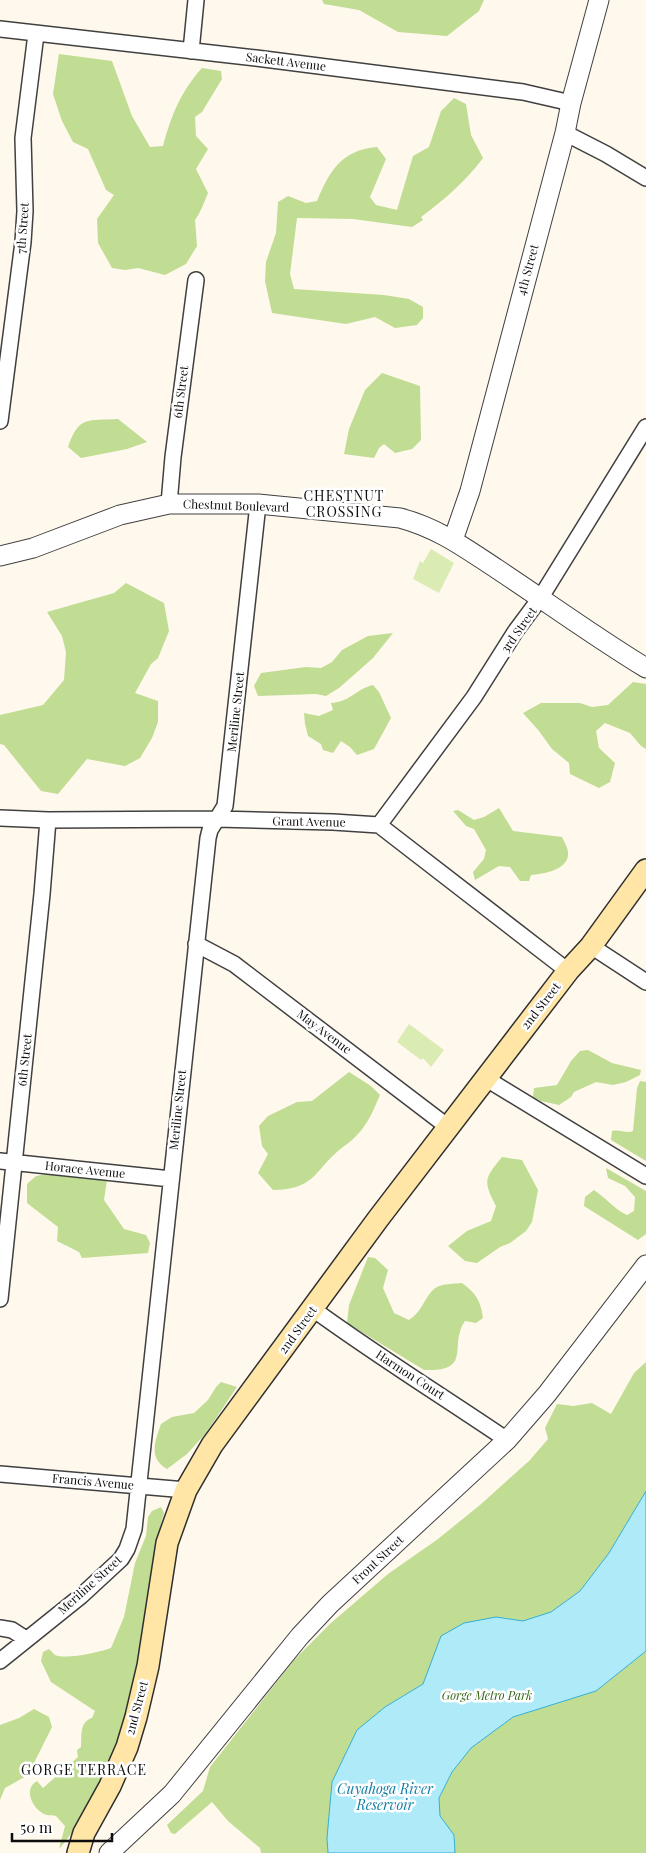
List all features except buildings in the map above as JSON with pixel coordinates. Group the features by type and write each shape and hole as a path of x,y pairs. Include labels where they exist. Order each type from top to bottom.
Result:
{"main road":[{"name":"2nd Street","path":"78,1853 84,1833 110,1786 127,1747 148,1666 167,1544 186,1490 212,1445 448,1127 568,972 591,946 646,870"}],"street":[{"path":"191,51 196,0"},
{"name":"4th Street","path":"454,540 470,491 566,133 571,103 599,0"},
{"name":"Sackett Avenue","path":"0,29 522,92 571,103"},
{"name":"7th Street","path":"0,421 23,242 25,211 22,138 36,34"},
{"path":"566,133 646,178"},
{"name":"6th Street","path":"169,504 173,457 196,280"},
{"name":"3rd Street","path":"379,824 474,697 515,632 541,597 646,427"},
{"name":"Chestnut Boulevard","path":"0,556 33,548 120,515 169,504 258,504 400,518 420,523 454,540 541,597 604,642 646,668"},
{"name":"Meriline Street","path":"0,1662 80,1596 121,1559 128,1549 134,1529 208,838 210,830 225,806 258,504"},
{"name":"Grant Avenue","path":"0,818 48,820 218,819 379,824"},
{"name":"6th Street","path":"0,1299 8,1161 45,871 48,820"},
{"path":"379,824 568,972"},
{"name":"May Avenue","path":"196,944 234,964 448,1127"},
{"path":"591,946 646,982"},
{"path":"485,1078 646,1176"},
{"name":"Horace Avenue","path":"8,1161 171,1179"},
{"name":"Front Street","path":"109,1853 172,1794 300,1636 327,1608 507,1440 547,1394 646,1265"},
{"name":"Harmon Court","path":"313,1309 371,1350 507,1440"},
{"name":"Francis Avenue","path":"0,1474 186,1490"},
{"path":"0,1628 12,1630 26,1639"}],"green space":[{"path":"322,0 484,0 479,11 447,36 398,32 359,10 324,4"},
{"path":"59,54 112,61 132,116 150,147 163,146 178,104 188,86 202,68 221,71 222,79 202,112 195,117 196,136 208,149 196,169 208,193 195,220 197,246 186,264 165,275 138,268 125,270 112,268 98,243 97,219 114,195 106,190 88,149 73,142 62,121 53,94"},
{"path":"454,98 466,104 471,135 483,158 454,190 421,217 423,220 412,227 353,219 297,218 290,274 294,289 384,295 409,299 423,307 423,318 417,325 395,328 375,317 346,324 272,313 265,281 266,262 276,233 278,202 288,196 306,203 317,201 326,181 338,164 354,153 377,147 386,159 370,197 376,205 397,210 413,156 429,147 441,111"},
{"path":"382,373 420,386 421,440 412,449 395,453 384,444 379,448 374,458 344,454 349,429 365,390"},
{"path":"118,419 147,442 127,449 81,458 68,447 76,429 86,422"},
{"path":"431,549 454,563 439,593 413,579 420,561 423,563"},
{"path":"126,583 164,603 169,631 158,658 151,664 135,693 158,701 158,722 152,738 140,758 125,766 87,759 58,794 41,791 4,745 0,744 0,715 43,705 64,680 66,652 62,636 47,612 114,593"},
{"path":"393,633 373,658 339,688 326,696 316,694 258,696 254,686 261,673 306,667 321,668 332,662 342,650 368,636"},
{"path":"633,682 646,684 646,749 630,733 605,723 596,731 599,748 615,763 610,782 599,788 570,774 569,763 552,749 523,713 541,703 580,703 592,707 608,705"},
{"path":"373,685 379,692 391,718 374,749 357,755 341,741 333,753 323,750 321,744 308,736 304,713 319,716 333,710 331,703 348,698 362,689"},
{"path":"499,808 513,831 562,837 568,854 563,865 547,872 531,875 529,881 520,881 510,867 499,866 475,880 473,872 484,859 486,850 474,829 466,826 453,811 458,810 474,820 484,817"},
{"path":"409,1024 444,1050 431,1067 423,1058 421,1060 397,1042"},
{"path":"588,1050 612,1063 641,1070 640,1075 626,1082 613,1085 596,1082 574,1092 571,1097 559,1105 533,1097 534,1088 557,1085 571,1061 580,1051"},
{"path":"349,1072 371,1086 380,1095 364,1126 311,1179 297,1187 273,1190 258,1173 268,1154 262,1146 259,1126 268,1116 297,1102 312,1101"},
{"path":"640,1081 646,1082 646,1161 611,1140 612,1131 633,1131 637,1088"},
{"path":"502,1157 522,1160 538,1190 532,1222 526,1231 510,1243 500,1247 477,1263 465,1261 448,1246 467,1231 491,1221 496,1206 489,1191 487,1180"},
{"path":"606,1168 646,1191 646,1234 638,1240 584,1206 585,1197 594,1190 627,1215 634,1211 635,1197 625,1186 608,1178"},
{"path":"54,1173 85,1179 107,1180 104,1200 124,1229 146,1235 150,1243 148,1253 82,1258 79,1252 57,1241 58,1227 27,1203 27,1184 36,1176"},
{"path":"368,1257 375,1258 388,1270 383,1288 394,1313 409,1320 417,1313 434,1289 440,1286 462,1283 474,1294 481,1307 483,1318 476,1323 465,1321 460,1330 457,1355 449,1367 424,1370 347,1323 349,1305"},
{"path":"646,1362 646,1491 609,1553 580,1591 551,1612 523,1621 496,1617 423,1684 385,1707 357,1730 332,1782 327,1838 328,1853 261,1853 260,1848 228,1821 212,1802 175,1834 171,1833 167,1825 203,1791 210,1767 294,1660 331,1623 388,1574 438,1539 480,1505 530,1460 548,1439 545,1428 557,1404 573,1406 592,1403 611,1414 634,1373"},
{"path":"221,1382 237,1387 206,1433 187,1454 167,1469 161,1465 155,1454 155,1443 161,1424 172,1417 194,1413 208,1400"},
{"path":"161,1507 164,1513 154,1555 139,1655 126,1714 106,1772 93,1799 59,1849 65,1826 56,1816 45,1815 36,1807 31,1798 30,1789 37,1781 43,1788 78,1757 77,1750 81,1747 83,1726 92,1718 95,1711 51,1682 41,1661 43,1652 49,1649 55,1655 67,1657 111,1648 124,1617 135,1563 146,1536 148,1517 152,1511"},
{"path":"646,1651 646,1853 455,1853 454,1835 440,1816 439,1798 452,1772 471,1748 513,1717 596,1691"},
{"path":"34,1709 49,1717 52,1727 28,1775 5,1788 0,1800 0,1725 19,1718"}],"water":[{"name":"Cuyahoga River Reservoir","path":"646,1491 646,1651 596,1691 513,1717 471,1748 452,1772 439,1798 440,1816 454,1835 455,1853 328,1853 327,1838 332,1782 357,1730 385,1707 423,1684 441,1636 464,1623 496,1617 523,1621 551,1612 580,1591 609,1553"}],"district":[{"name":"CHESTNUT CROSSING","path":"344,504"},
{"name":"GORGE TERRACE","path":"84,1770"}],"park label":[{"name":"Gorge Metro Park","path":"487,1696"}]}
